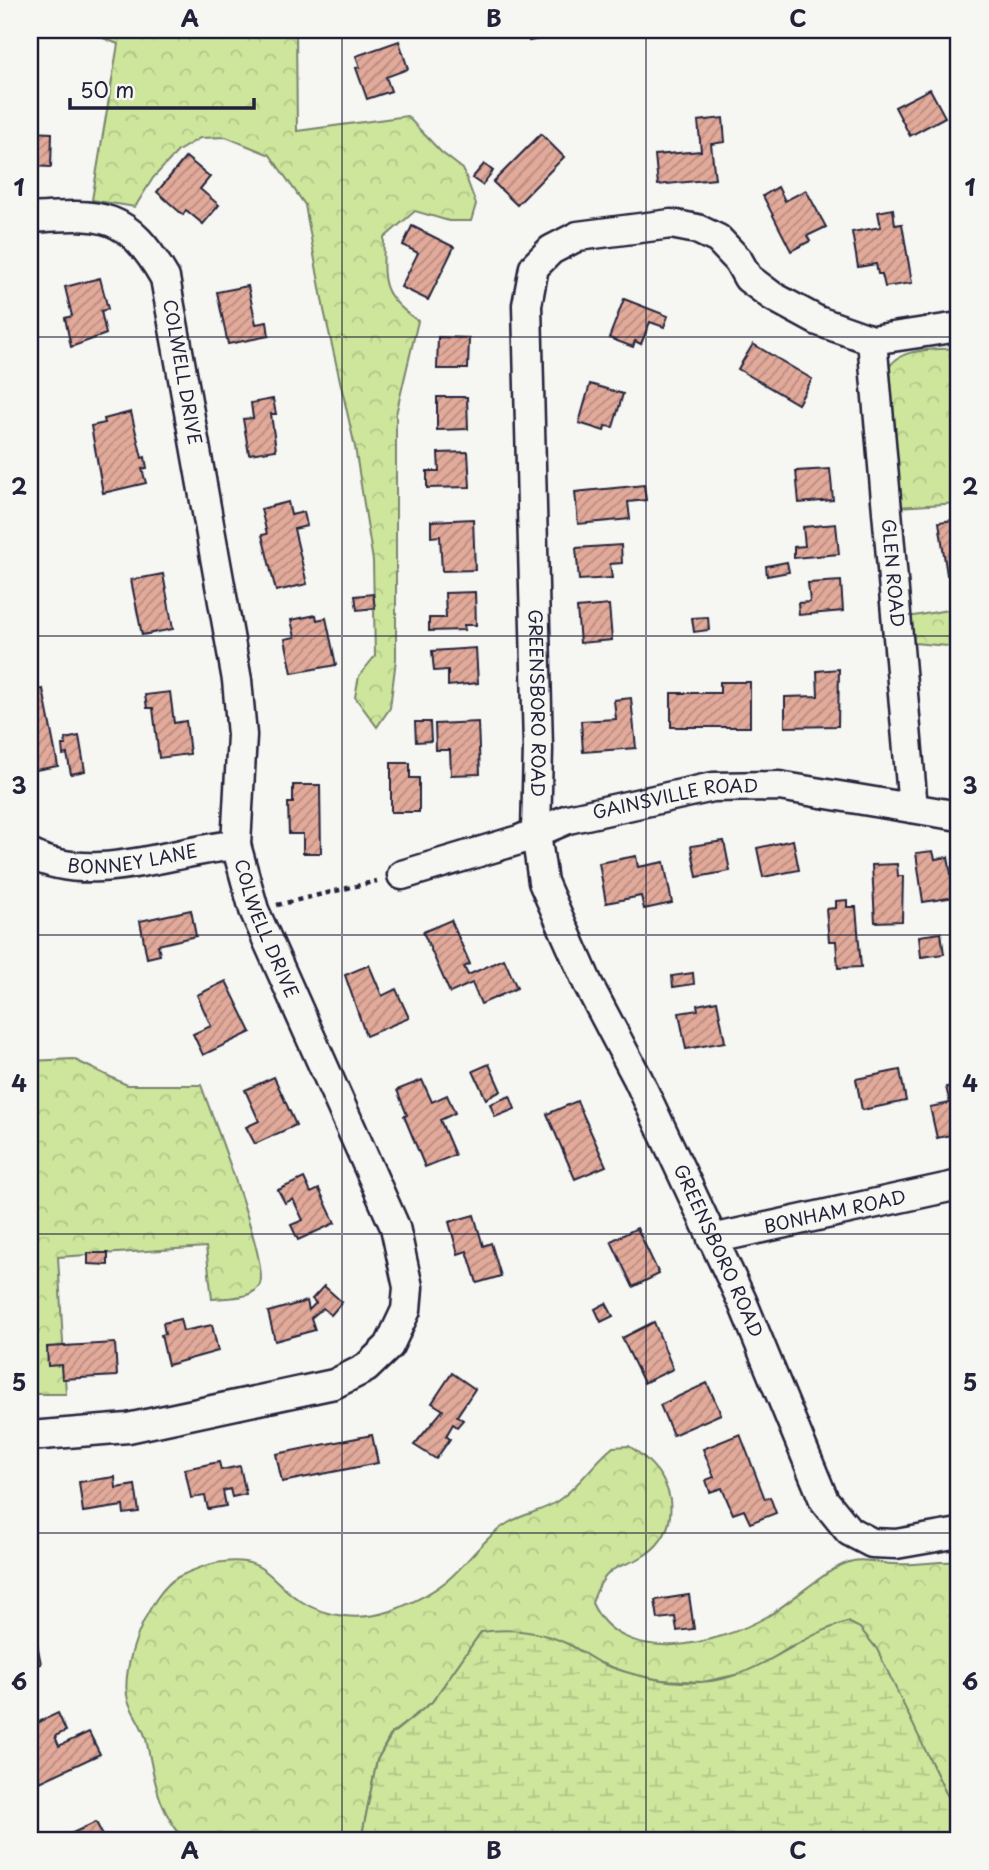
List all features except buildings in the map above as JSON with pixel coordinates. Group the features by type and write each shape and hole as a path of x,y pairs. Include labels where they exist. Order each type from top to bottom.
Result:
{"street":[{"name":"COLWELL DRIVE","path":"30,218 93,217 124,225 147,246 165,278 237,680 242,735 236,845 254,910 395,1227 408,1287 406,1311 388,1346 366,1368 334,1384 128,1428 30,1436"},
{"name":"GREENSBORO ROAD","path":"959,327 872,340 818,321 772,296 748,278 738,260 718,239 697,229 671,224 578,236 551,250 534,267 527,304 538,748 536,833 538,867 549,900 588,984 638,1079 765,1353 824,1500 840,1522 860,1538 872,1543 896,1544 959,1532"},
{"name":"GLEN ROAD","path":"872,340 913,808"},
{"name":"GAINSVILLE ROAD","path":"402,875 536,833 587,813 713,788 779,786 959,816"},
{"name":"BONNEY LANE","path":"30,854 44,861 80,868 236,845"},
{"name":"BONHAM ROAD","path":"712,1239 959,1185"}],"path":[{"path":"254,910 402,875"}],"green space":[{"path":"83,30 296,30 297,131 407,116 441,152 463,169 476,204 471,221 449,221 415,211 384,238 383,266 386,286 396,303 418,321 396,414 396,659 390,708 377,727 355,697 359,676 375,656 373,561 355,447 324,310 305,205 270,155 226,137 200,138 178,151 153,178 135,207 92,200 118,44"},
{"path":"959,348 959,503 898,507 886,374 898,358 906,354"},
{"path":"959,608 959,647 914,643 908,617"},
{"path":"73,1059 127,1085 201,1085 248,1220 256,1248 260,1284 252,1293 246,1295 212,1299 206,1247 58,1257 66,1394 30,1394 30,1061"},
{"path":"629,1446 650,1462 661,1476 668,1491 671,1509 665,1534 655,1547 640,1558 611,1571 602,1581 592,1603 606,1624 625,1637 648,1644 672,1645 724,1635 768,1616 834,1569 853,1561 890,1564 959,1562 959,1823 932,1764 848,1622 792,1646 753,1671 703,1682 633,1675 598,1662 568,1644 481,1632 432,1702 391,1734 377,1760 361,1840 185,1840 162,1805 146,1739 128,1700 126,1686 132,1651 139,1632 157,1598 167,1586 178,1577 200,1568 238,1561 258,1567 299,1600 321,1611 356,1617 391,1611 422,1597 443,1583 508,1523 564,1496 613,1447"},
{"path":"848,1622 860,1628 877,1649 952,1806 959,1823 959,1840 361,1840 377,1760 392,1734 432,1702 481,1632 503,1630 538,1634 560,1640 602,1664 626,1672 663,1680 701,1682 741,1673 829,1628"}]}
